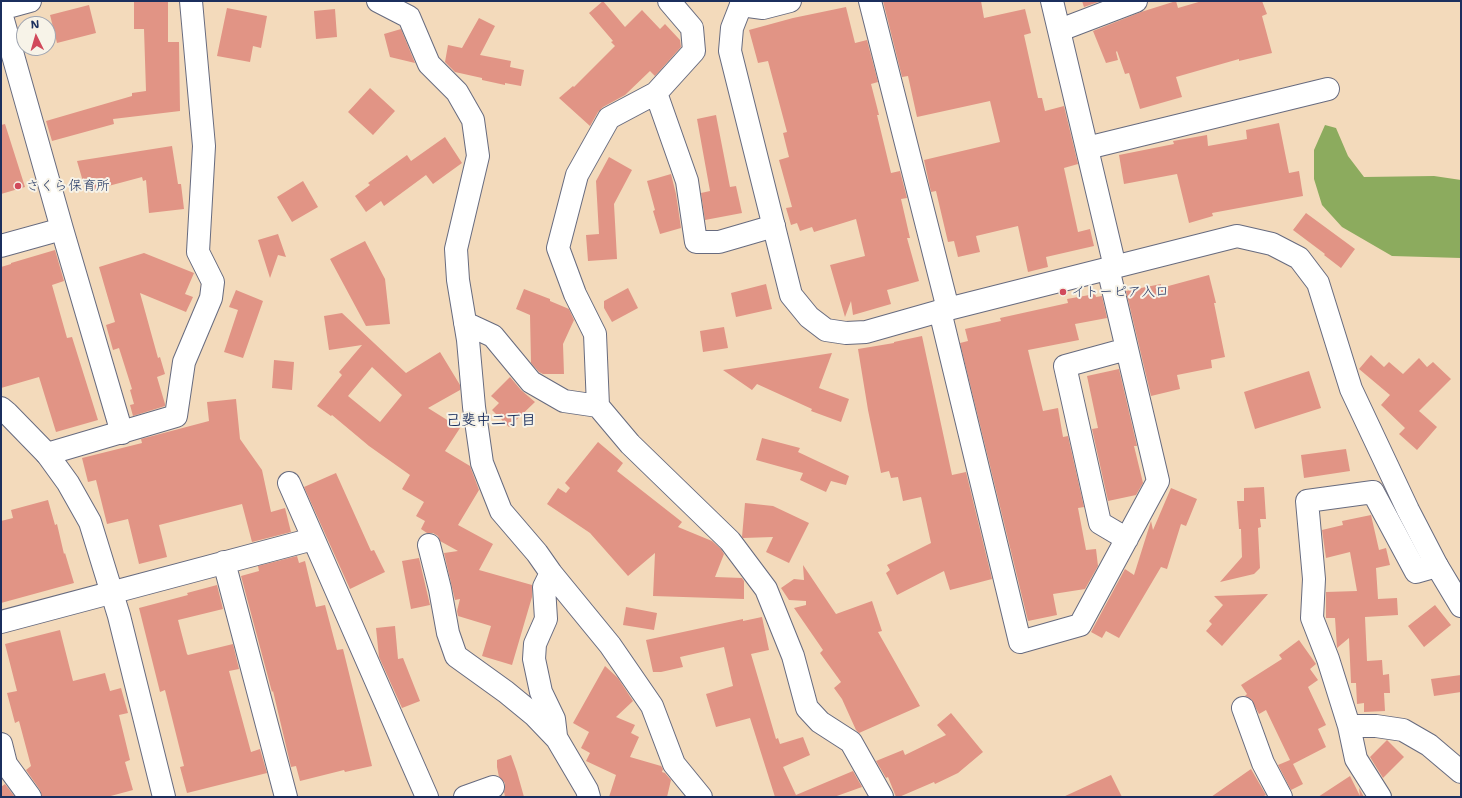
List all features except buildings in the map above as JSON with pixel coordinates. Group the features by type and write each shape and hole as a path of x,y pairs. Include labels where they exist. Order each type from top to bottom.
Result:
{"street":[{"path":"1,9 30,1"},
{"path":"47,454 176,416 184,362 211,298 213,282 198,252 204,146 191,1"},
{"path":"378,1 409,17 429,64 457,92 473,120 478,156 456,249 458,280 468,340 474,407 482,463 501,511 537,553 551,573 610,645 652,706 674,764 700,797"},
{"path":"669,1 692,28 694,50 656,93 609,118 577,175 558,248 575,294 595,334 598,406 630,444 730,540 766,588 793,656 807,708 820,722 851,742 882,797"},
{"path":"790,1 763,8 742,3 732,28 730,51 791,295 809,317 826,330 846,333 866,332 944,310 1237,236 1272,244 1298,258 1318,283 1351,389 1408,510 1437,566 1461,606"},
{"path":"870,1 944,310 1020,642 1080,625 1158,481 1127,349 1087,148 1052,1"},
{"path":"1060,30 1136,1"},
{"path":"1,13 62,229 122,432"},
{"path":"1087,148 1328,89"},
{"path":"656,93 687,181 696,242 719,242 774,226"},
{"path":"1,246 62,229"},
{"path":"465,323 493,336 531,382 564,401 598,406"},
{"path":"1126,540 1100,523 1065,366 1127,349"},
{"path":"1,408 47,454 68,482 90,522 112,592 164,797"},
{"path":"289,483 427,797"},
{"path":"1380,797 1356,759 1349,726 1328,659 1312,618 1314,579 1307,501 1373,492 1416,572 1437,566"},
{"path":"1,622 313,539"},
{"path":"429,544 440,589 448,633 456,656 506,692 534,715 556,739 587,790 589,797"},
{"path":"224,562 286,797"},
{"path":"551,573 544,587 546,619 536,644 534,658 542,692 554,719 556,739"},
{"path":"1242,708 1263,762 1281,797"},
{"path":"1349,726 1376,726 1403,730 1429,745 1461,772"},
{"path":"1,744 6,764 30,797"},
{"path":"465,797 493,787"}],"green space":[{"path":"1325,125 1336,128 1348,156 1364,177 1434,176 1461,180 1461,258 1392,256 1342,227 1322,205 1314,179 1314,150"}],"place":[{"name":"さくら保育所","path":"18,186"},
{"name":"イトーピア入口","path":"1063,292"}],"district":[{"name":"己斐中二丁目","path":"491,421"}]}
